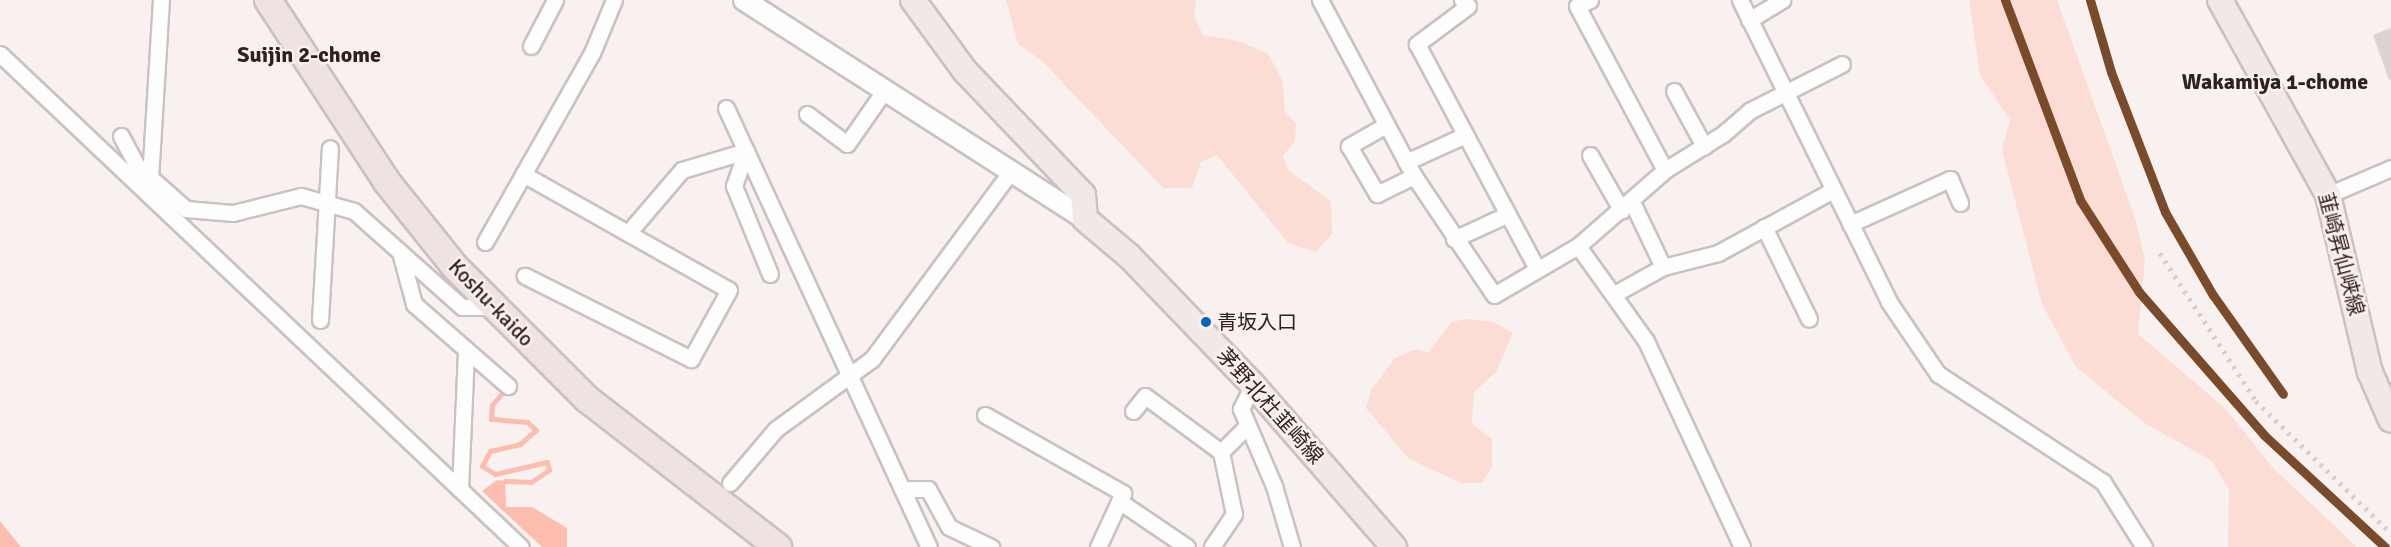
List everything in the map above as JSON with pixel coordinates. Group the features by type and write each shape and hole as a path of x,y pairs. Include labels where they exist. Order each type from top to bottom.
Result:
{"highway":[{"name":"Koshu-kaido","path":"268,0 387,182 495,308 587,399 778,547"}],"main road":[{"path":"913,0 965,71 1083,195 1085,219"},
{"name":"韮崎昇仙峡線","path":"2220,0 2328,195 2370,372 2391,420"},
{"name":"茅野北杜韮崎線","path":"1085,219 1129,255 1253,385 1394,547"}],"street":[{"path":"150,179 161,0"},
{"path":"531,46 555,0"},
{"path":"485,242 592,53 614,0"},
{"path":"744,0 886,88 1085,219"},
{"path":"1320,0 1410,169 1454,239 1494,295 1578,246 1627,207 1665,170 1704,146 1784,90 1842,64"},
{"path":"1462,0 1468,6 1418,44 1464,136 1537,269"},
{"path":"1590,0 1577,6 1665,170"},
{"path":"1740,0 1889,302 1938,374 2103,482 2144,547"},
{"path":"1749,20 1782,0"},
{"path":"0,54 521,547"},
{"path":"807,114 847,144 886,88"},
{"path":"1674,91 1704,146"},
{"path":"726,108 929,547"},
{"path":"1386,125 1349,146 1377,194 1410,169 1464,136"},
{"path":"121,136 150,179 186,208 214,215 300,196 326,201 372,223 400,252 462,307 495,308"},
{"path":"320,320 330,148"},
{"path":"628,233 682,170 746,151"},
{"path":"746,151 734,186 770,274"},
{"path":"1590,155 1627,207 1663,267"},
{"path":"2328,195 2391,169"},
{"path":"730,483 776,429 872,359 1012,170"},
{"path":"523,174 729,290 691,359 525,276"},
{"path":"1850,224 1950,179 1960,203"},
{"path":"1616,293 1663,267 1718,253 1833,190"},
{"path":"1454,239 1506,215"},
{"path":"1764,227 1809,319"},
{"path":"1578,246 1616,293 1646,341 1743,547"},
{"path":"400,252 414,304 466,352 508,386"},
{"path":"460,489 466,352"},
{"path":"1253,385 1241,410 1274,486 1292,547"},
{"path":"1133,411 1145,396 1221,452 1234,514 1212,547"},
{"path":"985,415 1123,493 1098,547"},
{"path":"1221,452 1247,426"},
{"path":"902,489 928,489 949,527 991,547"},
{"path":"1119,501 1187,547"}],"shaded area":[{"path":"1006,0 1196,0 1194,16 1203,35 1239,41 1268,54 1282,79 1285,111 1296,124 1295,141 1283,156 1288,170 1331,201 1332,234 1316,252 1288,243 1217,155 1201,162 1192,188 1163,188 1042,61 1018,44"},
{"path":"1969,0 2057,0 2135,218 2145,260 2138,334 2226,409 2273,468 2357,547 2228,547 2229,490 2212,461 2146,424 2076,367 2042,304 2002,150 2010,120 1980,75"},
{"path":"1466,319 1493,322 1513,333 1496,372 1474,392 1472,424 1492,439 1492,466 1482,483 1461,483 1409,459 1366,408 1371,390 1395,358 1417,349 1428,353 1451,322"},
{"path":"497,480 505,481 506,507 532,507 567,528 567,547 542,547 482,491"},
{"path":"0,521 21,547 0,547"}],"building":[{"path":"2391,28 2391,79 2389,80 2373,35"}],"waterway":[{"path":"505,481 531,482 549,470 547,462 495,474 482,466 490,451 520,444 536,430 527,422 491,419 492,405 507,387"}],"railway":[{"path":"2160,253 2256,401 2391,533"}],"transit line":[{"path":"2005,0 2080,200 2139,292 2264,435 2385,547"},
{"path":"2090,0 2111,72 2165,212 2213,295 2283,394"}],"place":[{"name":"青坂入口","path":"1206,322"}],"district":[{"name":"Suijin 2-chome","path":"309,55"},
{"name":"Wakamiya 1-chome","path":"2275,82"}]}
